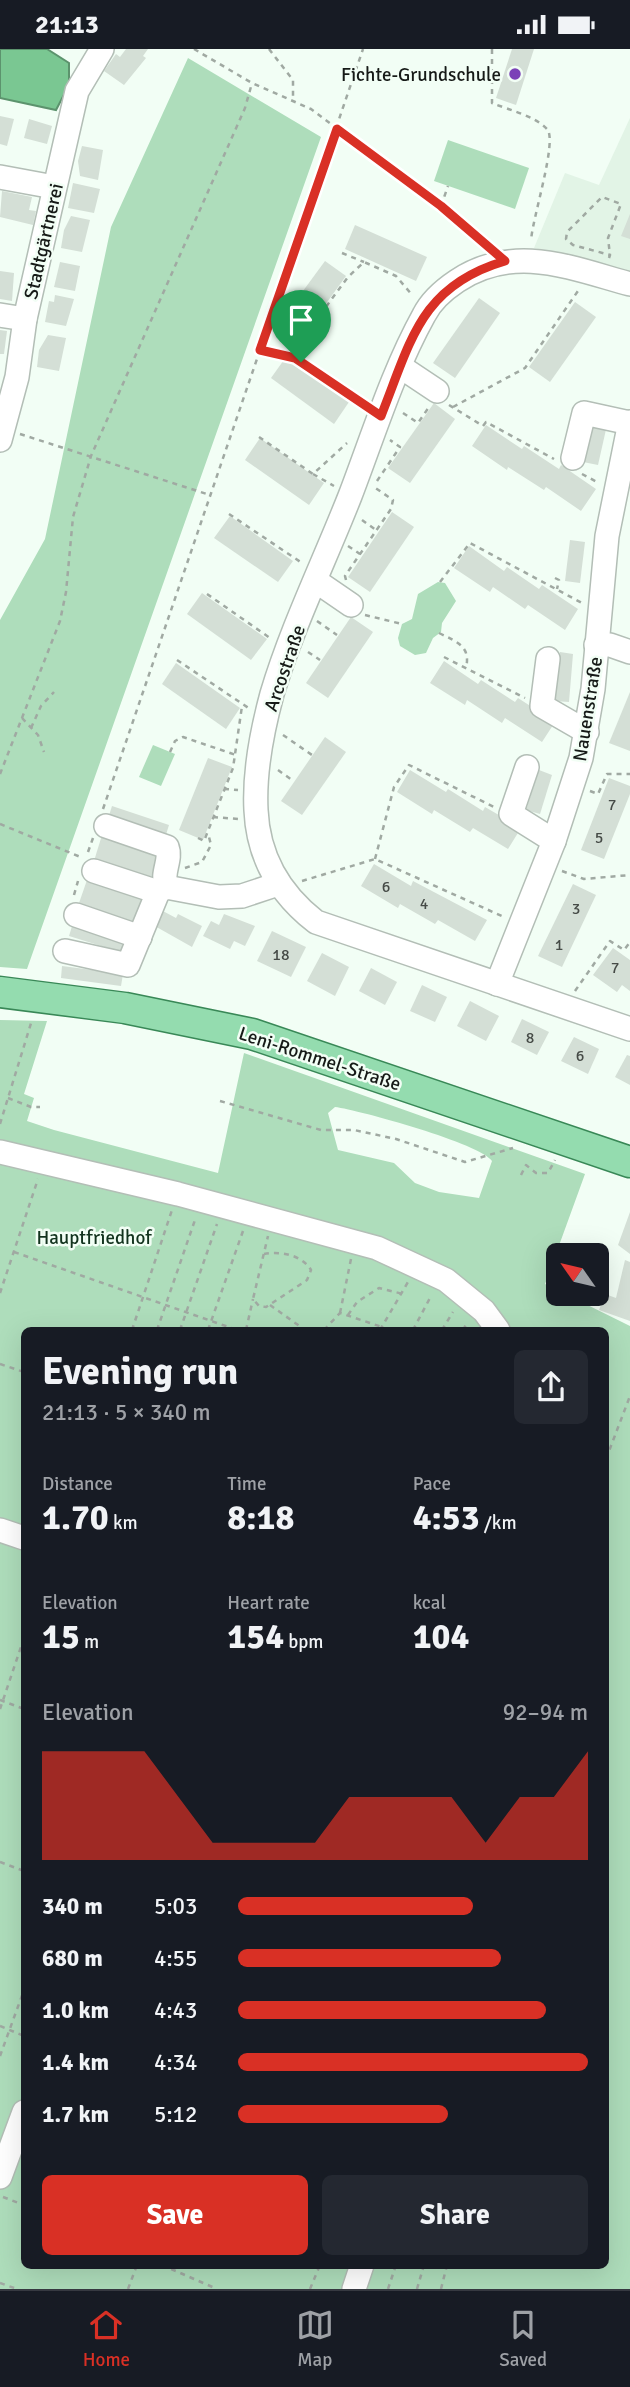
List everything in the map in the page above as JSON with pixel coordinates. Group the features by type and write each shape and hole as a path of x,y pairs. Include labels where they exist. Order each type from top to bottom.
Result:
{"main road":[{"name":"Leni-Rommel-Straße","path":"0,992 125,1008 252,1034 630,1162"}],"street":[{"name":"Stadtgärtnerei","path":"2,435 76,91 102,49"},
{"path":"0,177 54,187"},
{"name":"Arcostraße","path":"630,284 530,259 505,261 479,268 439,295 423,316 401,367 386,419 310,573 273,693 258,763 256,811 263,848 292,904 316,922 630,1029"},
{"path":"0,315 25,319"},
{"path":"401,367 442,397"},
{"path":"572,465 584,413 630,422"},
{"name":"Nauenstraße","path":"497,984 554,841 587,732 609,524 630,422"},
{"path":"310,573 344,600"},
{"path":"596,645 610,645 630,652"},
{"path":"548,659 542,706 587,732"},
{"path":"527,767 511,814 554,841"},
{"path":"65,951 128,965 162,885 170,854 167,846 100,826"},
{"path":"85,870 219,897 242,896 284,884"},
{"path":"73,911 140,937"},
{"path":"0,1152 213,1203 355,1242 416,1264 441,1277 484,1311 496,1327"},
{"path":"0,1530 21,1537"},
{"path":"0,2177 21,2120"},
{"path":"354,2289 361,2269"}],"path":[{"path":"194,49 253,83 311,109 441,206 505,261"},
{"path":"269,49 293,80 293,101"},
{"path":"73,911 210,495 363,49"},
{"path":"492,49 492,103 549,129 553,141 531,227"},
{"path":"0,774 60,621 66,592 73,517 91,456 245,108 253,83"},
{"path":"441,206 448,186"},
{"path":"607,266 610,255 608,238 621,204 601,197 571,228 566,239 573,245 610,255"},
{"path":"342,253 396,276 413,296"},
{"path":"301,362 300,342 348,277 364,262"},
{"path":"260,350 291,356 386,419 418,423 442,397 525,368 562,318 584,282"},
{"path":"442,397 483,426 486,422 541,454 572,465 601,484"},
{"path":"374,487 400,447 386,419"},
{"path":"2,435 91,456 210,495"},
{"path":"259,437 333,486"},
{"path":"313,474 350,441"},
{"path":"365,481 393,500 391,509 376,530 344,600 352,610 402,624"},
{"path":"229,514 310,573"},
{"path":"360,519 376,530"},
{"path":"440,582 470,543 584,603"},
{"path":"486,558 490,554"},
{"path":"523,578 527,573"},
{"path":"555,578 559,580 557,589"},
{"path":"561,597 564,593"},
{"path":"207,594 273,640"},
{"path":"311,617 337,635"},
{"path":"439,633 466,648 468,654 465,668 461,672"},
{"path":"299,647 320,660"},
{"path":"444,657 542,706"},
{"path":"177,660 242,706 251,709"},
{"path":"499,691 502,686"},
{"path":"31,727 41,706 54,692"},
{"path":"198,838 204,841 224,789 234,755 242,706"},
{"path":"22,719 38,735 44,753"},
{"path":"282,735 312,755"},
{"path":"170,752 175,741 183,737 247,759"},
{"path":"375,859 394,787 409,765 511,814"},
{"path":"275,768 292,780"},
{"path":"583,788 598,794 607,774 630,774"},
{"path":"428,782 431,776"},
{"path":"224,789 237,790"},
{"path":"466,800 469,794"},
{"path":"213,817 236,819"},
{"path":"0,824 85,870"},
{"path":"162,885 202,862 211,845 208,830"},
{"path":"284,884 375,859 514,921"},
{"path":"391,874 394,868"},
{"path":"554,868 584,879 630,875"},
{"path":"430,891 433,885"},
{"path":"468,908 471,902"},
{"path":"570,999 610,941 624,950 630,942"},
{"path":"0,1124 36,1010"},
{"path":"8,1098 31,1107 40,1107"},
{"path":"220,1101 321,1130 354,1129 396,1139 465,1162 506,1151 516,1143"},
{"path":"0,1293 44,1163"},
{"path":"521,1175 526,1165 536,1173 548,1173 555,1163"},
{"path":"133,1327 177,1194"},
{"path":"158,1327 213,1203"},
{"path":"181,1327 213,1203"},
{"path":"209,1327 249,1213"},
{"path":"247,1327 273,1220"},
{"path":"327,1327 340,1313 355,1242"},
{"path":"14,1252 226,1327"},
{"path":"253,1299 259,1305 270,1305 307,1280 311,1269 305,1262 293,1256 264,1254"},
{"path":"382,1327 403,1294 416,1264"},
{"path":"415,1327 441,1277"},
{"path":"348,1315 357,1302 379,1288 403,1294"},
{"path":"270,1305 301,1327"},
{"path":"340,1313 376,1327"},
{"path":"0,1364 21,1371"},
{"path":"609,1451 630,1396"},
{"path":"0,1709 21,1646"},
{"path":"1,1700 21,1708"},
{"path":"0,1862 21,1870"},
{"path":"0,2056 21,1998"},
{"path":"0,2026 21,2035"},
{"path":"0,2196 21,2204"},
{"path":"128,2289 136,2269"},
{"path":"171,2269 217,2289"},
{"path":"310,2289 318,2269"},
{"path":"388,2289 395,2269"},
{"path":"417,2289 423,2269"},
{"path":"441,2289 446,2269"},
{"path":"0,2283 17,2289"}],"shaded area":[{"path":"0,49 47,49 69,63 69,85 56,110 0,98"},
{"path":"630,118 630,272 534,248 565,173 599,185"}],"green space":[{"path":"188,58 321,137 27,969 0,967 0,620 45,539 111,227"},
{"path":"448,140 529,168 515,209 434,181"},
{"path":"438,582 445,583 456,601 442,623 441,632 433,638 426,653 415,655 400,646 398,638 402,624 412,619 418,594"},
{"path":"153,745 175,754 161,786 139,777"},
{"name":"Hauptfriedhof","path":"0,1020 47,1021 24,1094 34,1098 27,1121 54,1130 218,1173 244,1053 585,1174 560,1243 546,1243 546,1306 590,1306 630,1326 630,2289 0,2289","holes":["335,1107 419,1129 467,1146 492,1161 479,1198 439,1192 415,1183 394,1163 338,1150 328,1113"]}],"building":[{"path":"126,49 148,49 143,56 146,58 124,85 104,71 116,54 120,57"},
{"name":"Fichte-Grundschule","path":"512,49 534,49 516,105 496,98"},
{"path":"0,116 14,119 7,146 0,144"},
{"path":"29,119 52,126 47,144 24,138"},
{"path":"82,146 103,150 98,180 80,176 78,161"},
{"path":"73,183 100,189 94,213 68,208"},
{"path":"2,191 32,197 29,210 36,211 33,225 0,217"},
{"path":"630,214 630,239 621,236"},
{"path":"71,216 90,220 82,252 61,248 64,230"},
{"path":"355,225 427,257 416,281 345,249"},
{"path":"325,261 346,276 299,341 278,325"},
{"path":"60,262 80,266 75,291 54,287"},
{"path":"0,271 14,273 12,301 0,299"},
{"path":"55,295 74,299 66,326 45,322 49,301 54,302"},
{"path":"479,298 500,313 455,378 433,363"},
{"path":"575,302 596,317 550,382 529,367"},
{"path":"0,330 7,331 4,354 0,354"},
{"path":"48,335 66,338 59,371 37,367 39,350"},
{"path":"286,357 349,402 334,424 271,378"},
{"path":"434,403 455,419 410,483 388,468"},
{"path":"593,422 607,425 598,465 583,462"},
{"path":"486,425 559,469 561,465 596,489 581,511 546,487 544,490 508,467 507,470 472,446"},
{"path":"260,438 324,483 309,505 245,460"},
{"path":"392,512 414,527 370,592 348,577"},
{"path":"230,516 293,561 278,582 214,538"},
{"path":"570,540 585,542 580,583 565,581"},
{"path":"469,546 504,571 507,567 539,589 542,585 578,609 565,630 528,605 525,609 493,587 490,592 454,568"},
{"path":"202,593 267,639 251,660 187,614"},
{"path":"351,617 373,632 328,698 306,683"},
{"path":"560,652 573,654 569,702 554,701"},
{"path":"444,661 478,684 481,680 515,702 518,698 555,722 542,742 505,718 502,723 467,700 465,705 430,683"},
{"path":"176,663 240,708 226,729 162,684"},
{"path":"630,692 630,751 609,743"},
{"path":"325,737 346,752 302,815 281,801"},
{"path":"208,758 232,767 203,840 179,830"},
{"path":"410,770 446,792 448,789 483,811 485,807 521,828 508,849 473,828 470,832 434,810 432,814 397,792"},
{"path":"539,770 552,775 540,814 526,810"},
{"path":"609,778 630,786 630,794 604,859 581,850"},
{"path":"112,806 169,825 165,838 108,819"},
{"path":"102,835 159,854 151,879 94,861"},
{"path":"374,864 411,886 413,881 487,920 475,941 438,920 435,924 400,904 398,908 361,886"},
{"path":"87,880 145,899 137,925 78,906"},
{"path":"573,884 596,895 562,967 538,956"},
{"path":"161,910 176,918 178,914 202,926 192,947 153,925"},
{"path":"224,914 255,926 245,946 234,941 230,949 203,936 211,921 219,925"},
{"path":"73,923 131,941 127,954 69,936"},
{"path":"272,931 306,947 291,977 257,961"},
{"path":"613,948 630,960 630,991 622,985 617,992 593,975"},
{"path":"322,953 349,967 335,996 307,981"},
{"path":"62,966 123,974 121,986 61,978"},
{"path":"371,968 397,982 385,1005 359,991"},
{"path":"422,985 447,997 435,1022 410,1011"},
{"path":"470,1001 499,1016 486,1041 457,1026"},
{"path":"522,1019 549,1032 537,1055 511,1042"},
{"path":"574,1037 599,1049 588,1074 561,1061"},
{"path":"627,1055 630,1056 630,1085 615,1077"},
{"path":"630,1212 630,1254 618,1245"},
{"path":"625,1260 630,1262 630,1321 599,1310 600,1306 609,1306 609,1295 616,1298"}],"place":[{"name":"Fichte-Grundschule","path":"515,74"}],"route":[{"path":"337,129 441,206 505,261 479,268 457,281 439,295 427,310 381,416 301,362 291,356 260,350 337,129"}]}
